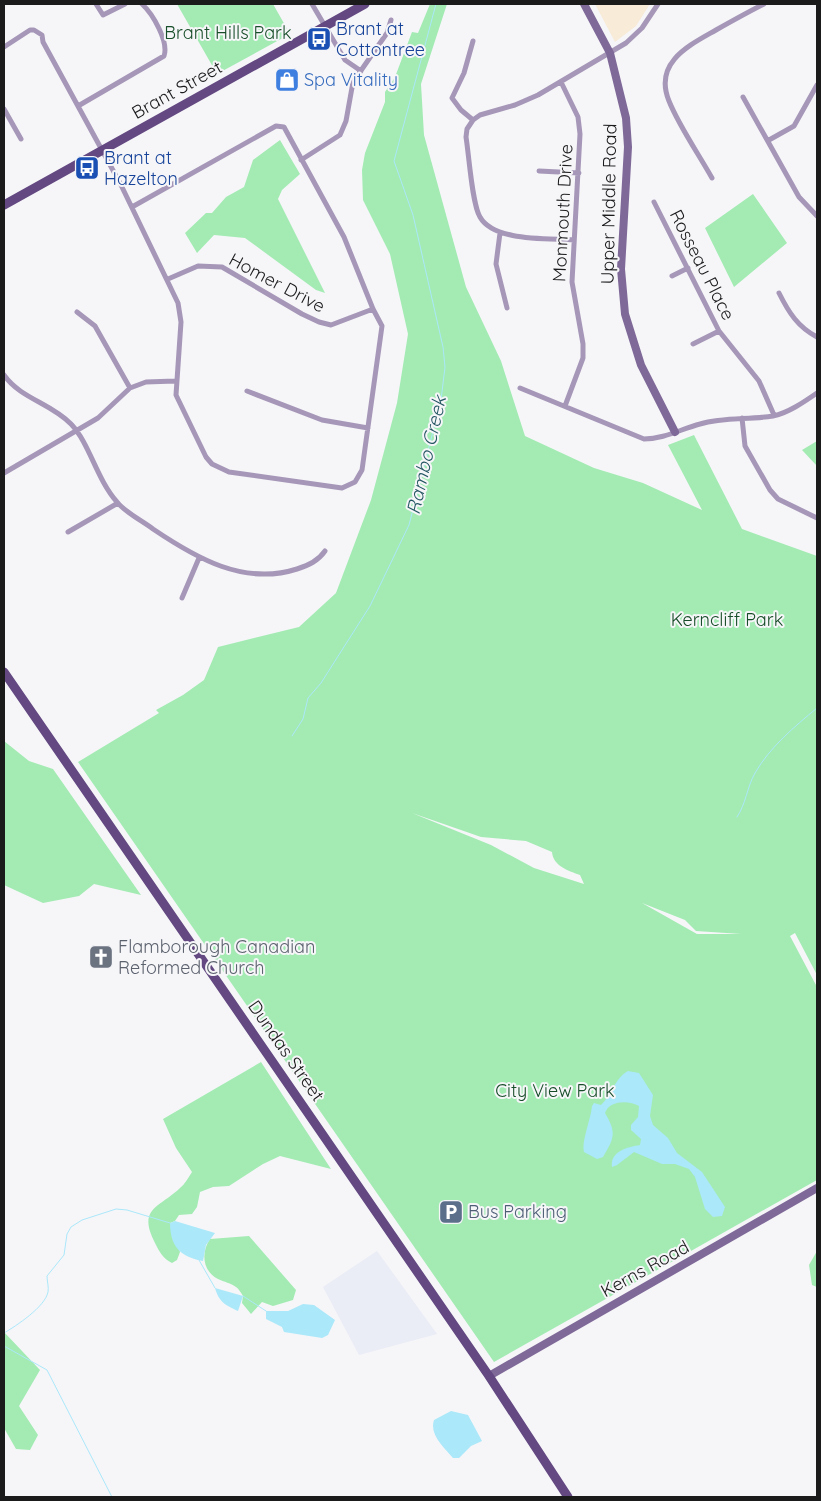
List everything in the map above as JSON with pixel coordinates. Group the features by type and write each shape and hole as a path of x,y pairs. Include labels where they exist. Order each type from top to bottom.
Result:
{"main road":[{"name":"Brant Street","path":"4,205 365,4"},
{"name":"Dundas Street","path":"4,672 488,1376 568,1497"}],"street":[{"path":"96,4 103,15 124,4"},
{"path":"78,106 164,56 165,44 149,12 142,4"},
{"path":"312,4 345,60 361,71"},
{"name":"Upper Middle Road","path":"584,4 610,53 623,98 628,136 621,250 623,303 632,340 641,365 675,432"},
{"path":"574,240 500,233 479,217 466,137 467,129 480,114 530,99 610,53 635,36 658,4"},
{"path":"712,178 668,100 666,78 668,68 676,56 693,41 764,4"},
{"path":"300,160 340,135 346,121 353,82 387,33 391,20"},
{"path":"4,47 30,30 39,32 168,279 178,303 181,322 175,381 176,395 206,457 212,464 229,472 342,488 351,486 358,479 362,470 382,326 373,309 344,237 300,160 284,127 276,126 132,207"},
{"path":"473,41 464,72 452,98 461,110 473,120"},
{"name":"Monmouth Drive","path":"561,82 578,117 580,134 572,282 583,344 583,358 565,406"},
{"path":"769,140 794,126 817,85"},
{"path":"743,97 769,140 799,197 817,216"},
{"path":"4,108 21,139"},
{"path":"539,171 579,173"},
{"name":"Rosseau Place","path":"654,202 719,331 759,382 774,415"},
{"path":"500,233 496,264 507,308"},
{"name":"Homer Drive","path":"168,279 198,266 222,267 302,314 319,322 331,324 373,309"},
{"path":"672,276 688,268"},
{"path":"779,293 792,318 807,332 817,338"},
{"path":"77,312 95,326 130,388"},
{"path":"693,344 719,331"},
{"path":"4,375 20,392 59,414 77,432 104,486 118,503 199,558 240,572 271,574 286,572 310,564 317,560 325,551"},
{"path":"4,473 77,432 109,411 130,388 146,382 175,381"},
{"path":"520,388 644,439 655,439 700,423 774,415 804,402 817,393"},
{"path":"247,392 322,420 368,428"},
{"path":"742,418 745,446 770,490 778,499 817,518"},
{"path":"68,532 118,503"},
{"path":"182,598 199,558"},
{"name":"Kerns Road","path":"488,1376 817,1188"}],"shaded area":[{"path":"595,4 650,4 636,26 615,42"},
{"path":"377,1251 437,1334 359,1355 323,1287"}],"green space":[{"name":"Brant Hills Park","path":"177,4 273,4 290,34 217,74"},
{"path":"430,4 447,4 421,84 424,135 466,287 501,361 525,436 594,468 643,483 702,510 668,445 694,435 742,529 817,556 817,975 795,933 790,936 817,987 817,1180 494,1362 78,762 159,713 156,710 183,695 204,680 218,647 299,627 336,593 371,500 397,403 408,334 390,254 363,200 362,170 365,153 385,102 385,92 395,77 412,32 418,33","holes":["412,813 481,837 526,841 552,852 555,861 567,870 580,875 584,884 534,868 491,845","642,903 685,920 696,931 741,934 697,934"]},
{"path":"280,140 300,174 282,190 278,199 325,293 316,290 245,238 214,235 197,253 185,233 206,213 212,213 226,197 244,187 253,160"},
{"path":"753,194 787,243 734,287 705,228"},
{"path":"817,441 817,466 802,450"},
{"path":"4,741 29,761 53,769 141,895 94,884 79,896 43,903 4,885"},
{"path":"261,1062 331,1169 280,1156 263,1164 229,1186 213,1187 200,1192 197,1207 192,1214 179,1215 175,1221 170,1223 180,1252 177,1260 172,1263 164,1257 155,1243 148,1222 149,1215 158,1205 182,1186 192,1172 176,1148 163,1119"},
{"path":"249,1236 296,1290 293,1300 273,1306 262,1302 251,1314 242,1303 243,1296 238,1289 232,1284 213,1276 209,1271 204,1255 210,1239"},
{"path":"817,1251 817,1287 812,1285 809,1265"},
{"path":"4,1332 40,1370 19,1406 38,1435 30,1450 16,1449 4,1428"}],"water":[{"path":"628,1071 639,1073 653,1095 650,1116 653,1125 668,1138 677,1153 702,1172 725,1207 722,1216 713,1217 705,1209 695,1177 689,1169 675,1164 662,1164 634,1152 612,1167 612,1162 617,1154 625,1149 640,1145 641,1139 631,1130 631,1125 638,1117 639,1106 635,1104 620,1102 607,1109 605,1113 613,1135 603,1157 597,1159 584,1152 584,1142 592,1106 594,1103 601,1105 619,1078"},
{"path":"175,1221 215,1233 206,1245 203,1261 189,1257 178,1250 172,1238 170,1223"},
{"path":"215,1288 243,1296 238,1311 229,1307 218,1297"},
{"path":"303,1304 314,1305 335,1320 328,1335 322,1338 284,1332 282,1327 266,1319 266,1311 288,1311"},
{"path":"451,1411 468,1415 482,1441 471,1446 459,1458 453,1458 435,1436 434,1431 434,1420"}],"waterway":[{"name":"Rambo Creek","path":"292,736 303,719 308,698 321,683 370,606 409,525 441,400 445,367 443,347 413,215 394,161 436,4"},
{"path":"737,817 752,778 761,764 783,738 817,708"},
{"path":"4,1333 36,1310 46,1298 48,1290 47,1276 64,1255 67,1234 71,1227 82,1220 116,1209 127,1210 170,1223"},
{"path":"199,1260 215,1288"},
{"path":"243,1296 266,1311"},
{"path":"4,1346 47,1370 112,1497"}],"place":[{"name":"Brant at Cottontree","path":"319,39"},
{"name":"Spa Vitality","path":"287,80"},
{"name":"Brant at Hazelton","path":"87,168"},
{"name":"Flamborough Canadian Reformed Church","path":"101,957"},
{"name":"Bus Parking","path":"451,1212"}],"park label":[{"name":"Kerncliff Park","path":"727,620"},
{"name":"City View Park","path":"555,1091"}]}
